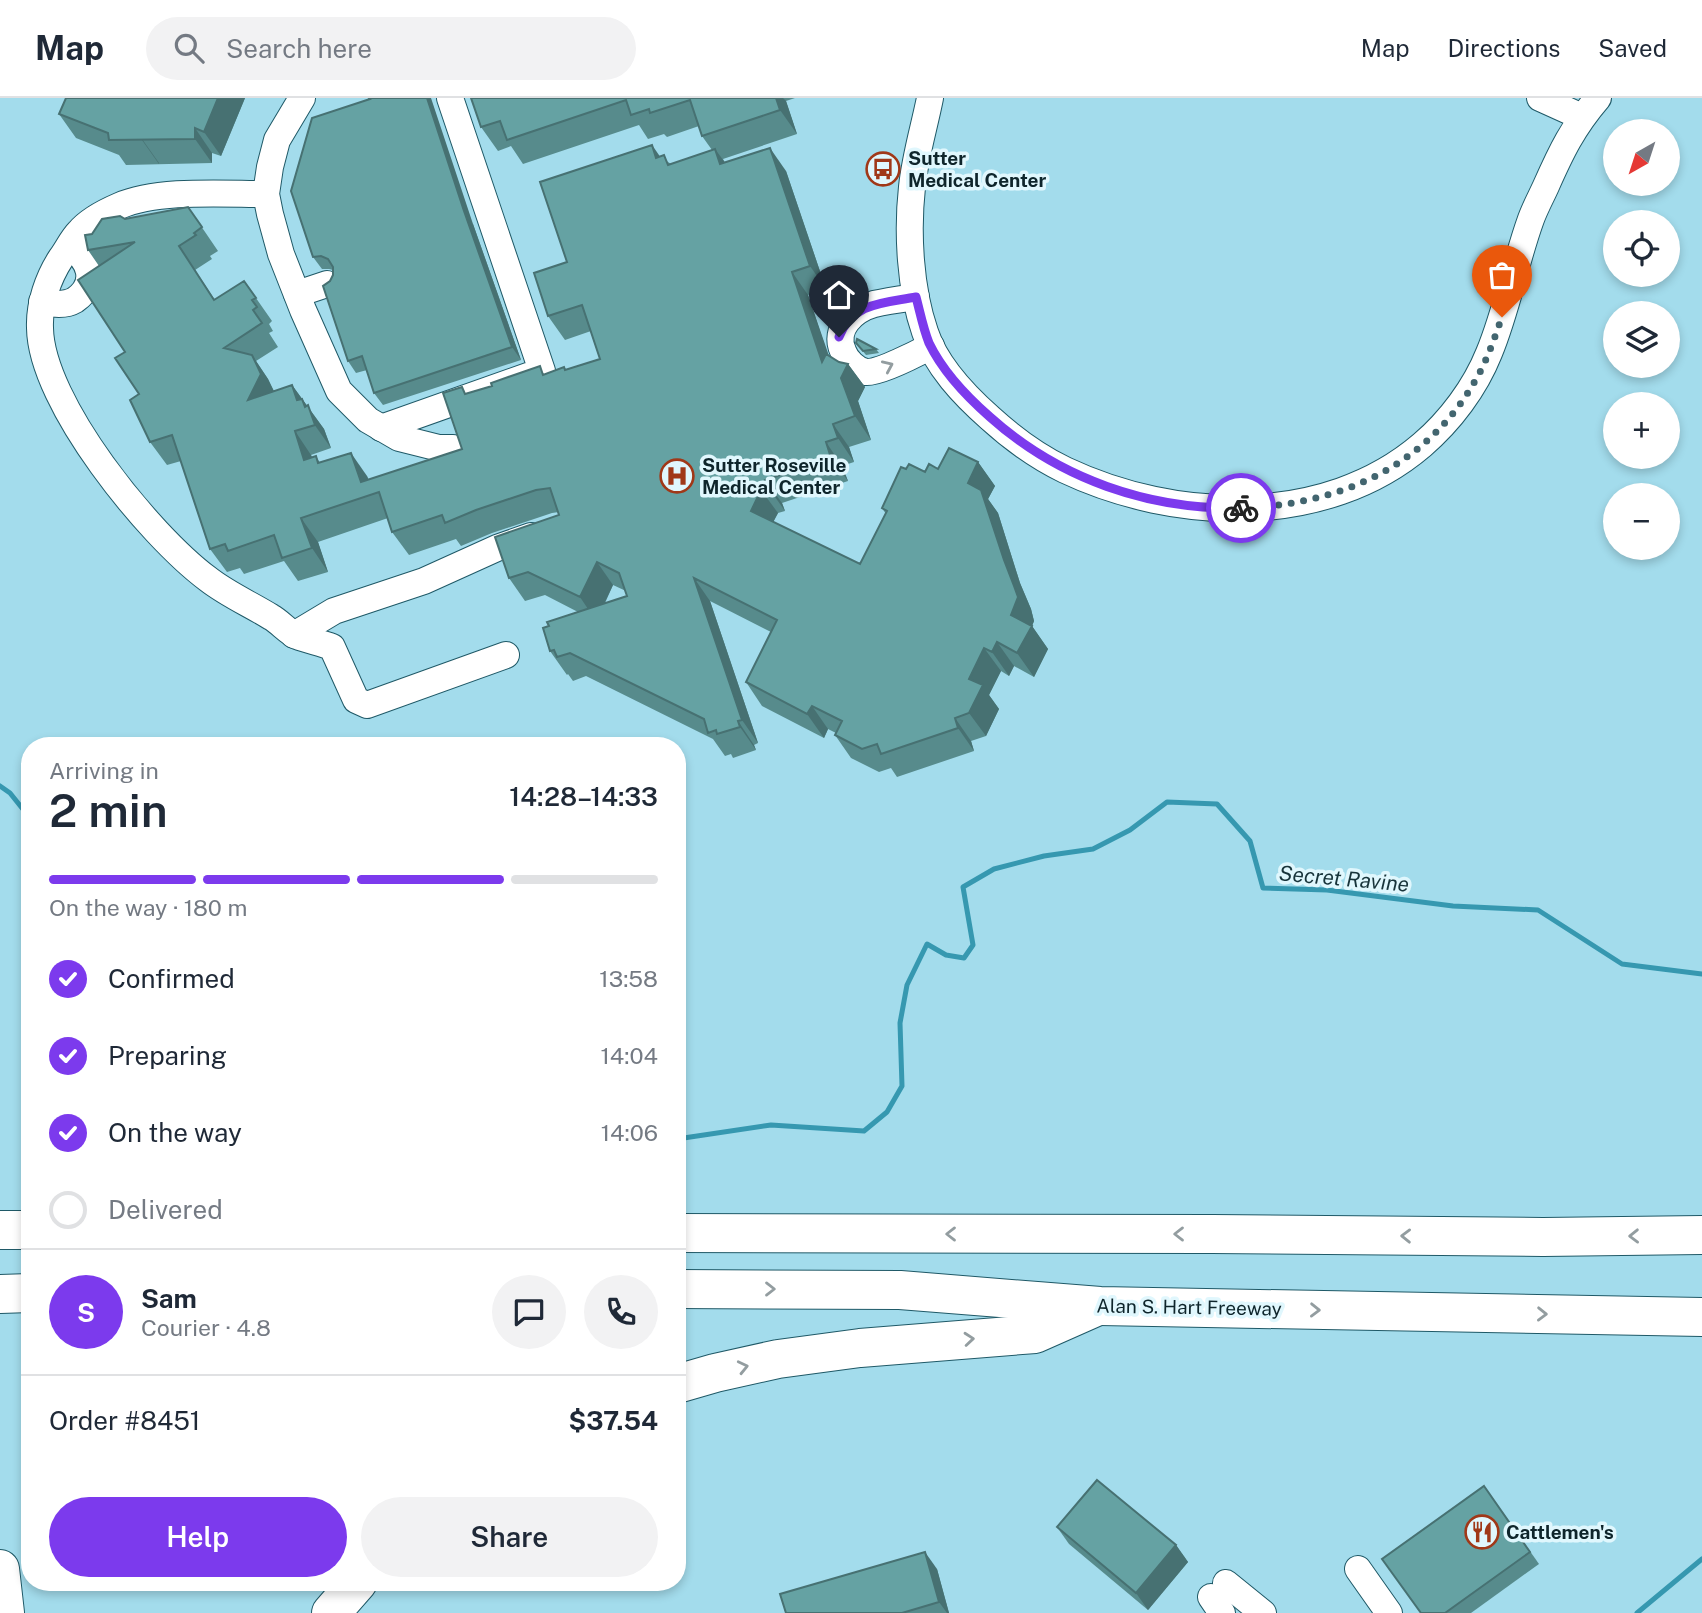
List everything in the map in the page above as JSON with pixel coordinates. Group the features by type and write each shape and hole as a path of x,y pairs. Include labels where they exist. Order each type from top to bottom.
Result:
{"highway":[{"path":"0,1230 21,1230"},
{"path":"686,1233 1544,1237 1702,1235"},
{"name":"Alan S. Hart Freeway","path":"686,1289 900,1290 1100,1306 1702,1317"},
{"path":"0,1294 21,1293"},
{"path":"686,1381 778,1359 860,1348 1035,1334 1100,1306"},
{"path":"0,1569 5,1613"},
{"path":"331,1613 350,1591"}],"street":[{"path":"302,98 277,140 266,194 281,254 297,294 339,391 368,420 399,438 439,448 453,448"},
{"path":"381,428 542,371 520,332 482,221 450,98"},
{"path":"930,98 911,188 911,256 916,297 925,332 931,346 958,386 1009,434 1054,464 1088,480 1167,503 1228,508 1289,504 1342,491 1369,481 1412,453 1441,428 1460,405 1488,356 1531,218 1562,150 1590,108 1540,98"},
{"path":"266,194 159,196 121,205 78,232 52,272 43,302 40,328 44,355 53,384 90,448 182,557 230,595 275,619 294,635 332,647 356,700 367,705 506,655"},
{"path":"43,302 66,303 85,290 89,270 83,258 69,247"},
{"path":"297,294 327,284"},
{"path":"916,297 871,305 854,314 844,324 839,337 841,347 845,357 864,372 877,371 931,346"},
{"path":"294,635 334,611 424,581 497,548 557,528"},
{"path":"1358,1569 1389,1613"},
{"path":"1220,1597 1263,1613"}],"building":[{"path":"66,98 218,98 204,132 195,128 195,139 109,140 108,133 59,114"},
{"path":"369,98 427,98 512,347 374,393 362,356 348,361 323,286 330,281 333,267 328,259 313,257 291,191 312,118"},
{"path":"471,98 776,98 780,110 702,136 690,100 650,113 649,109 631,115 626,100 507,140 500,121 481,127"},
{"path":"652,145 656,158 664,155 668,165 715,149 720,164 770,148 810,266 792,272 822,362 826,354 848,364 841,378 855,416 833,424 838,438 826,442 831,458 765,480 768,487 761,490 751,511 860,564 887,511 882,508 901,467 906,469 909,464 925,472 929,464 938,469 949,448 978,462 968,483 981,490 1018,597 1011,615 1032,626 1017,653 997,642 992,652 984,648 969,679 983,685 969,713 955,718 958,728 881,754 877,744 862,749 835,735 842,721 812,706 807,714 746,682 777,620 694,578 742,720 738,721 740,727 717,734 716,730 708,733 704,719 570,653 557,657 554,650 550,651 543,628 549,626 547,622 627,596 619,573 597,562 580,597 528,572 509,578 495,537 559,515 550,488 476,510 445,523 442,515 392,532 379,492 301,518 312,548 282,558 274,535 228,551 225,544 210,549 172,435 150,442 130,400 139,394 115,358 125,352 78,280 135,242 88,250 85,235 92,234 102,219 120,216 125,219 188,207 202,227 194,233 196,235 179,246 214,300 244,281 256,298 252,300 257,307 253,310 262,323 224,348 252,355 261,374 248,400 292,385 297,400 302,399 305,407 308,405 315,425 295,431 304,460 316,456 318,463 351,453 361,482 462,449 443,393 462,387 465,394 540,366 543,375 600,359 582,305 548,316 534,273 567,262 540,182"},
{"path":"857,339 876,349 863,351 856,343"},
{"path":"1097,1480 1176,1545 1136,1593 1057,1527"},
{"name":"Cattlemen's","path":"1484,1486 1530,1552 1445,1613 1421,1613 1382,1559"},
{"path":"925,1552 939,1602 902,1613 786,1613 780,1594"}],"waterway":[{"name":"Secret Ravine","path":"0,786 21,807"},
{"name":"Secret Ravine","path":"686,1138 771,1125 864,1131 887,1112 902,1086 900,1023 907,985 927,944 946,955 964,958 973,945 963,887 994,869 1044,856 1093,849 1130,830 1167,802 1217,804 1250,841 1263,888 1327,890 1453,906 1538,910 1622,964 1702,974"},
{"path":"1637,1613 1702,1559"}],"way so far":[{"path":"1241,508 1289,504 1342,491 1369,481 1408,456 1441,428 1460,405 1488,356 1502,317"}],"place":[{"name":"Sutter Medical Center","path":"883,169"},
{"name":"Sutter Roseville Medical Center","path":"677,476"},
{"name":"Cattlemen's","path":"1482,1532"}],"route":[{"path":"839,337 844,324 854,314 871,305 916,297 931,346 952,379 1009,434 1054,464 1088,480 1167,503 1241,508"}]}
